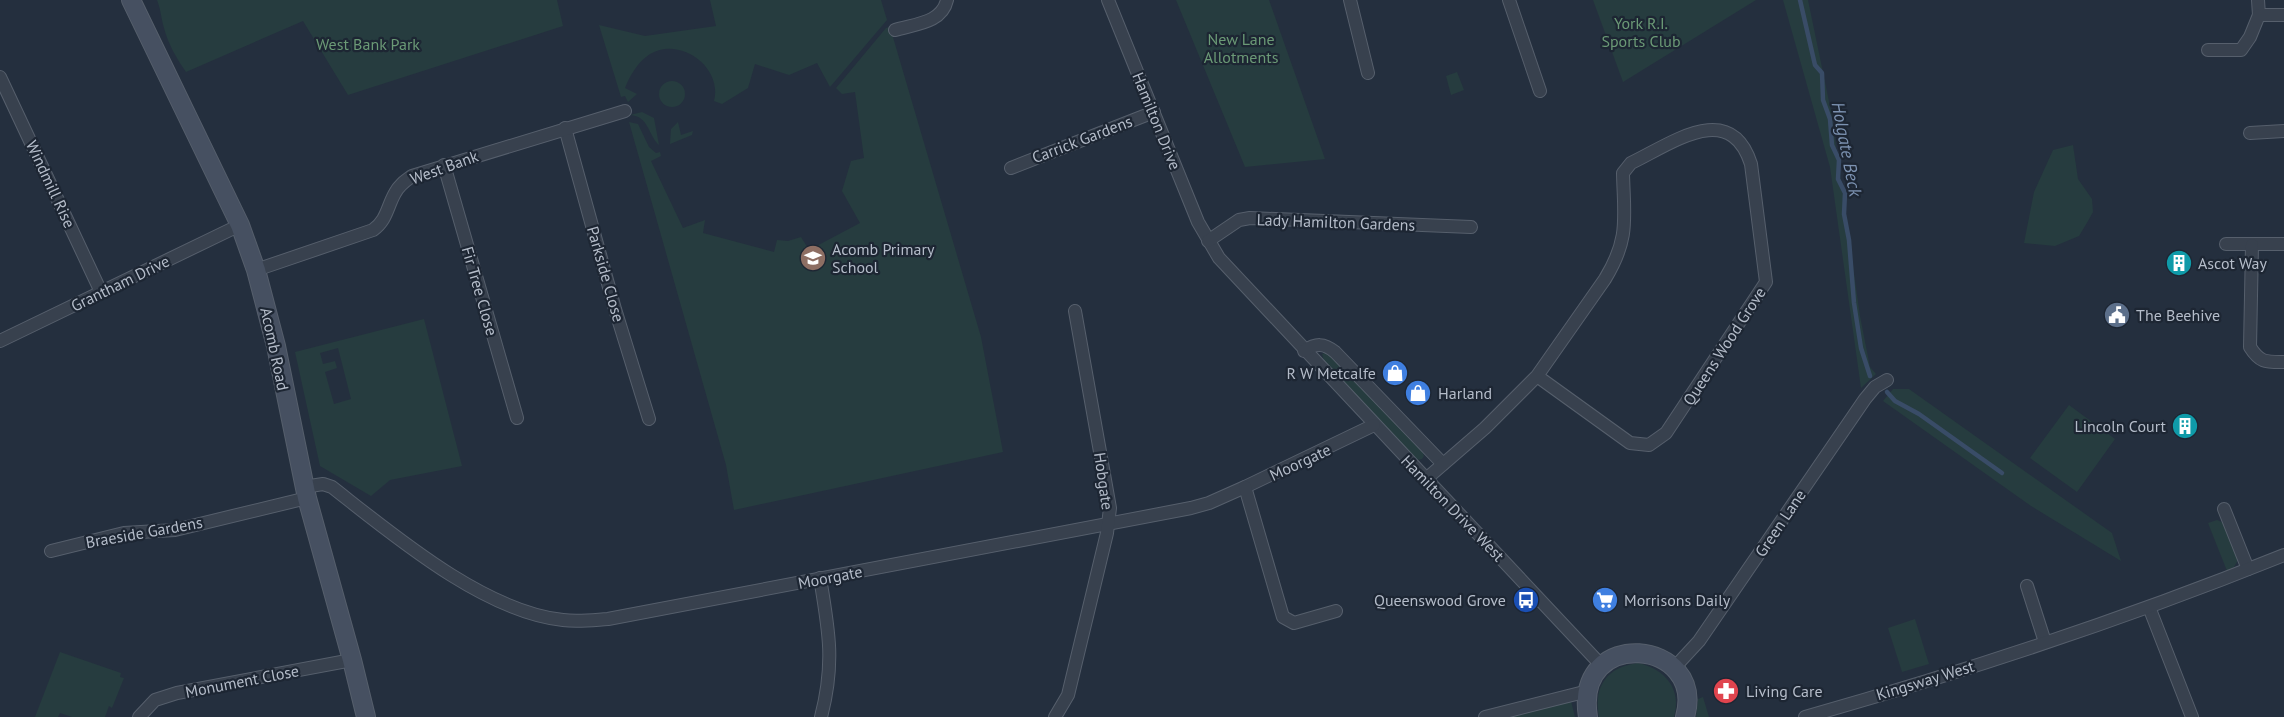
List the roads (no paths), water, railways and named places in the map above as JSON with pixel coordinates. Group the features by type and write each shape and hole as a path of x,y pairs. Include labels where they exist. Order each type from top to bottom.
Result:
{"main road":[{"name":"Acomb Road","path":"131,0 240,225 256,270 276,346 306,492 366,717"},
{"path":"1588,717 1586,704 1593,677 1602,666 1616,657 1632,652 1649,653 1674,668 1684,684 1688,699 1685,717"}],"street":[{"path":"895,30 939,16 947,0"},
{"name":"Hamilton Drive","path":"1108,0 1198,222 1208,241"},
{"path":"1350,0 1368,73"},
{"path":"1509,0 1540,91"},
{"path":"2208,50 2241,50 2250,37 2259,15 2258,0"},
{"path":"2259,15 2284,15"},
{"name":"Windmill Rise","path":"0,77 101,292"},
{"name":"West Bank","path":"256,270 373,230 386,218 394,193 400,184 412,176 625,111"},
{"name":"Carrick Gardens","path":"1011,168 1154,112"},
{"name":"Parkside Close","path":"565,128 649,419"},
{"name":"Queens Wood Grove","path":"1426,479 1485,428 1537,376 1615,262 1625,229 1623,173 1626,168 1631,163 1661,148 1705,129 1716,128 1736,138 1743,146 1751,164 1766,282 1666,432 1648,445 1630,443 1537,376"},
{"path":"2250,133 2284,131"},
{"name":"Fir Tree Close","path":"444,165 517,418"},
{"name":"Lady Hamilton Gardens","path":"1208,241 1239,220 1250,218 1471,227"},
{"name":"Grantham Drive","path":"0,340 240,225"},
{"name":"Hamilton Drive West","path":"1208,241 1229,270 1304,351 1602,666"},
{"path":"2226,244 2284,244"},
{"path":"2252,245 2250,347 2264,362 2284,362"},
{"name":"Hobgate","path":"1055,717 1068,695 1109,523 1108,493 1075,311"},
{"name":"Hamilton Drive West","path":"1304,351 1319,344 1328,346 1443,464"},
{"name":"Green Lane","path":"1674,668 1699,641 1865,399 1875,387 1887,380"},
{"name":"Moorgate","path":"306,492 323,484 332,487 427,558 497,600 531,613 560,620 584,621 608,619 1209,503 1374,425"},
{"path":"1245,487 1283,617 1294,623 1336,611"},
{"name":"Braeside Gardens","path":"51,551 124,533 175,530 306,492"},
{"path":"2224,510 2248,569"},
{"name":"Kingsway West","path":"1805,717 2149,607 2284,555"},
{"path":"820,578 830,639 831,662 821,717"},
{"path":"2026,586 2045,642"},
{"path":"2149,607 2193,717"},
{"name":"Monument Close","path":"139,717 155,700 177,693 352,660"},
{"path":"1485,717 1588,691"}],"waterway":[{"name":"Holgate Beck","path":"1800,0 1815,65 1822,73 1823,100 1830,119 1832,145 1839,160 1838,179 1845,193 1844,214 1849,240 1854,303 1861,348 1870,376"},
{"name":"Holgate Beck","path":"1887,392 1895,401 1919,414 2002,473"}],"place":[{"name":"Acomb Primary School","path":"813,258"},
{"name":"Ascot Way","path":"2179,263"},
{"name":"The Beehive","path":"2117,315"},
{"name":"R W Metcalfe","path":"1395,373"},
{"name":"Harland","path":"1418,393"},
{"name":"Lincoln Court","path":"2185,426"},
{"name":"Queenswood Grove","path":"1526,600"},
{"name":"Morrisons Daily","path":"1605,600"},
{"name":"Living Care","path":"1726,691"}],"park label":[{"name":"York R.I. Sports Club","path":"1641,32"},
{"name":"West Bank Park","path":"368,44"},
{"name":"New Lane Allotments","path":"1241,48"}]}
